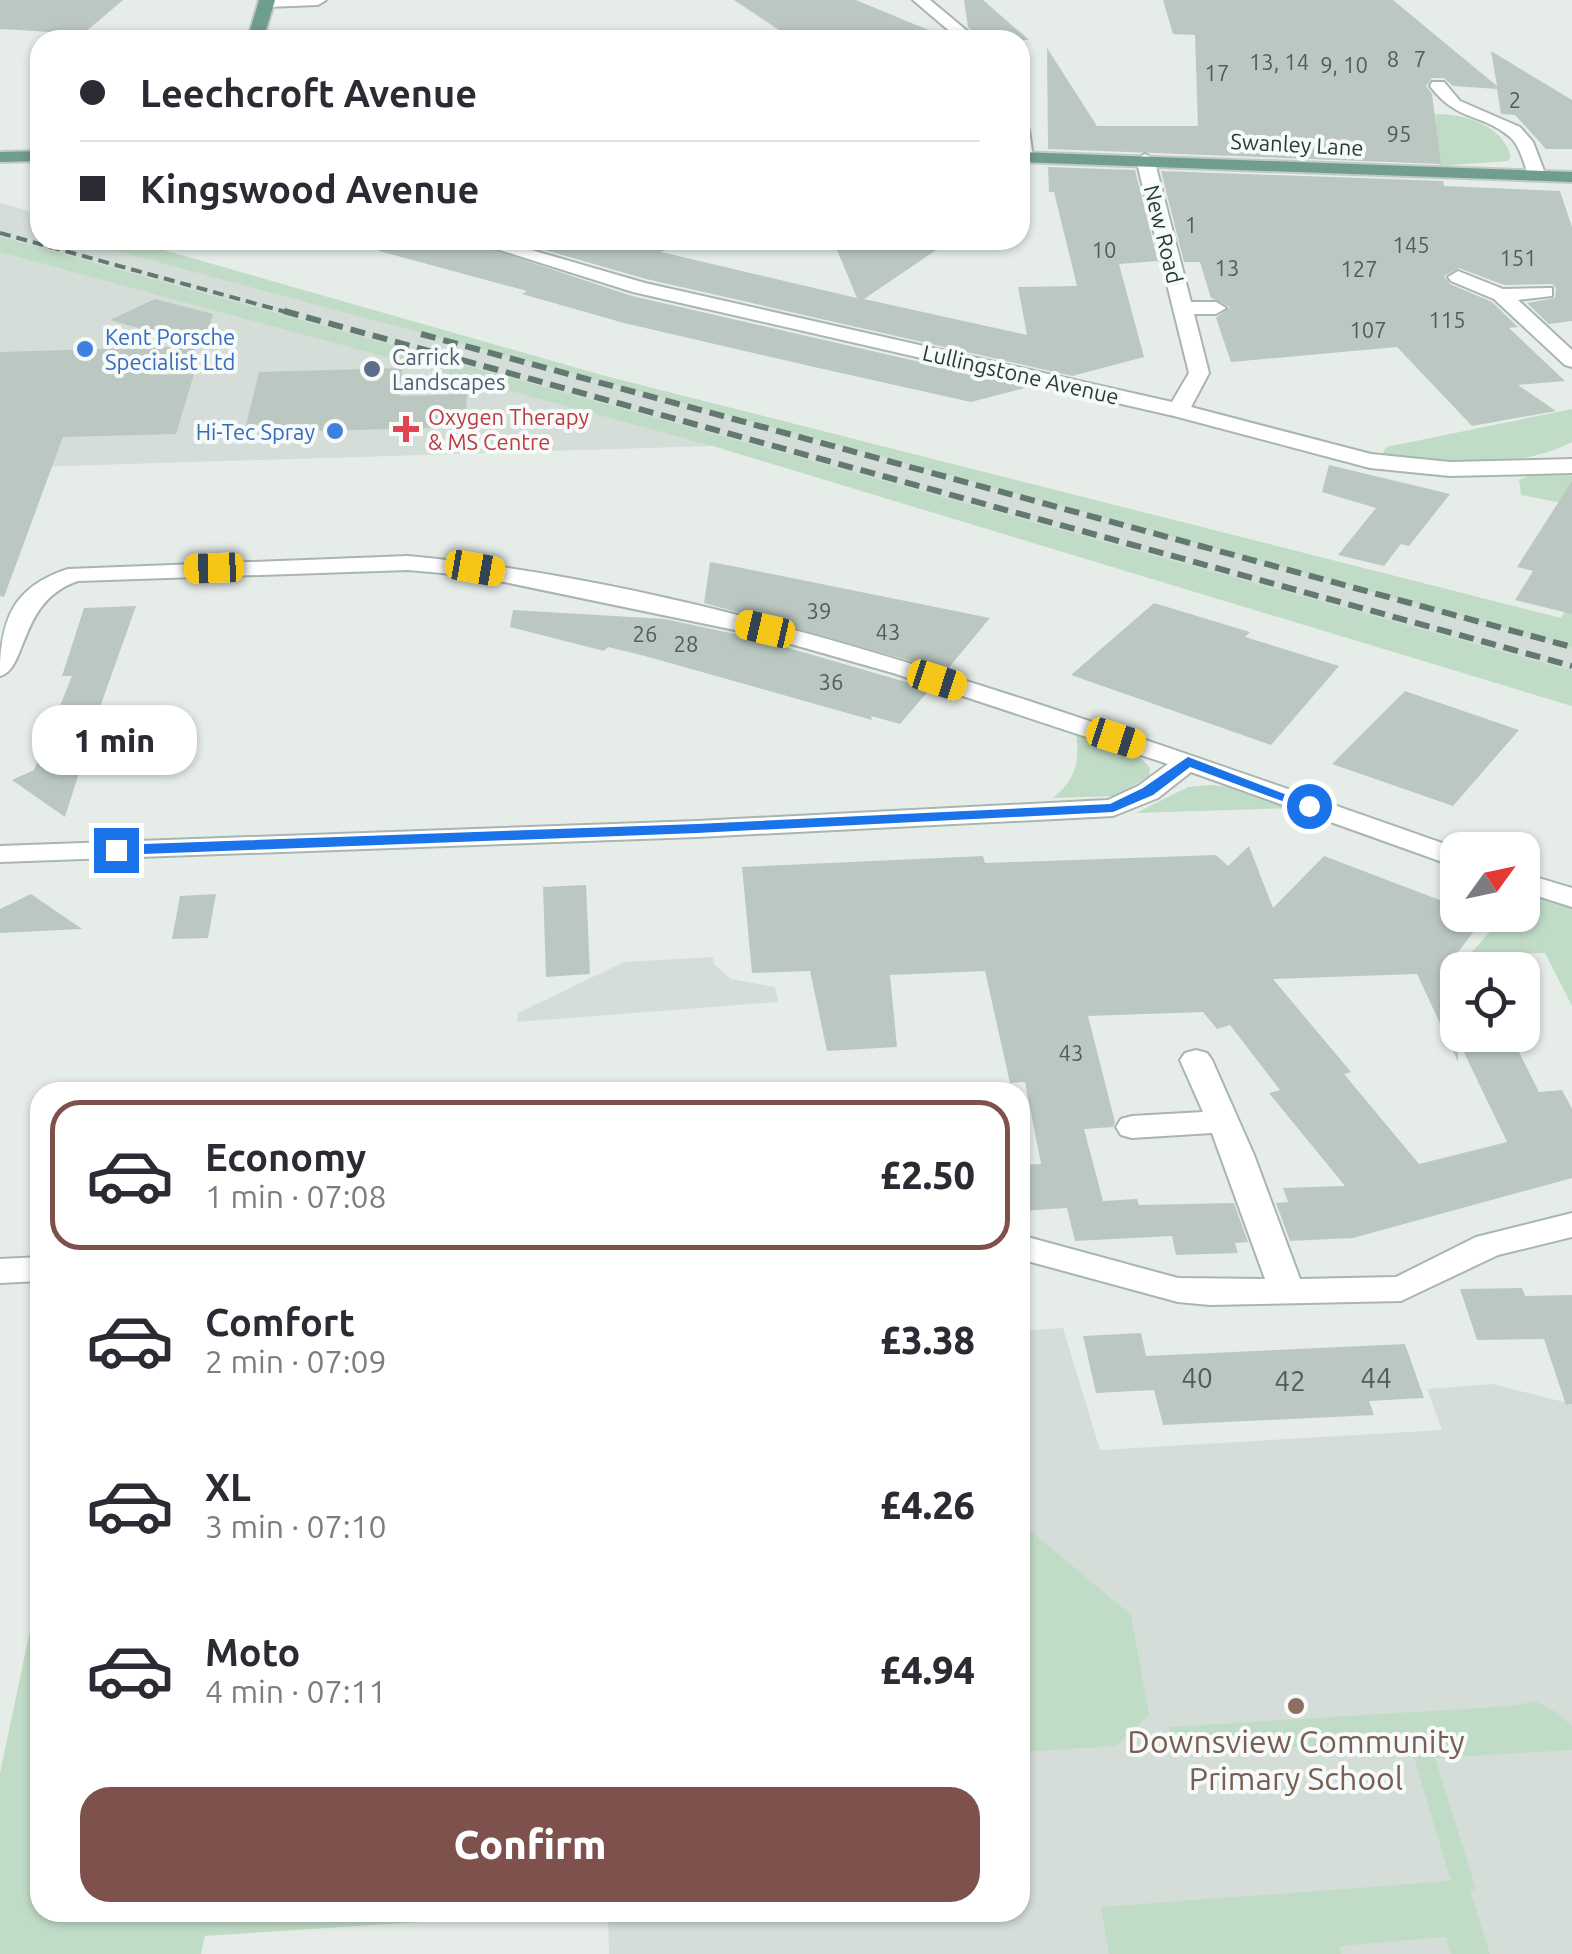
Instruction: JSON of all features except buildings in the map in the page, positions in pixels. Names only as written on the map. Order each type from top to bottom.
[{"type":"main road","points":[[257,30],[267,1]]},
{"type":"main road","points":[[0,160],[30,157]]},
{"type":"main road","name":"Swanley Lane","points":[[1030,157],[1572,176]]},
{"type":"main road","points":[[0,160],[30,163]]},
{"type":"street","points":[[267,1],[318,0]]},
{"type":"street","points":[[920,0],[958,30]]},
{"type":"street","points":[[1438,86],[1454,104],[1514,131],[1524,142],[1537,176]]},
{"type":"street","name":"New Road","points":[[1145,159],[1200,373],[1178,410]]},
{"type":"street","name":"Lullingstone Avenue","points":[[511,250],[640,288],[1178,410],[1370,461],[1450,469],[1572,465]]},
{"type":"street","points":[[1458,277],[1501,296],[1572,362]]},
{"type":"street","points":[[1501,296],[1545,292]]},
{"type":"street","name":"New Road","points":[[1182,308],[1216,308]]},
{"type":"street","points":[[0,668],[34,592],[48,581],[76,574],[408,563],[475,568],[765,629],[902,668],[1188,762],[1440,852]]},
{"type":"street","points":[[0,854],[697,829],[1113,808],[1148,792],[1188,762]]},
{"type":"street","points":[[1540,887],[1572,898]]},
{"type":"street","points":[[1196,1060],[1238,1155],[1286,1289]]},
{"type":"street","points":[[1132,1127],[1222,1122]]},
{"type":"street","points":[[1030,1250],[1178,1290],[1210,1294],[1401,1288],[1488,1245],[1572,1225]]},
{"type":"street","points":[[0,1271],[30,1270]]},
{"type":"shaded area","points":[[0,203],[30,211],[30,250],[163,250],[605,376],[1572,621],[1572,706],[713,446],[0,468]]},
{"type":"shaded area","points":[[713,957],[714,964],[731,979],[775,987],[778,1002],[517,1022],[518,1013],[624,962]]},
{"type":"shaded area","name":"Downsview Community Primary School","points":[[1063,1328],[1100,1450],[1442,1430],[1427,1389],[1492,1384],[1572,1404],[1572,1954],[609,1954],[608,1922],[1030,1922],[1030,1330]]},
{"type":"green space","points":[[1435,114],[1481,123],[1499,136],[1511,156],[1508,161],[1439,166]]},
{"type":"green space","points":[[0,237],[30,245],[30,250],[47,250],[1572,671],[1572,706],[713,446],[0,252]]},
{"type":"green space","points":[[112,250],[163,250],[605,376],[1561,618],[1572,600],[1572,647]]},
{"type":"green space","points":[[1572,409],[1572,442],[1527,457],[1454,462],[1382,455],[1386,447]]},
{"type":"green space","points":[[1528,476],[1572,476],[1572,505],[1521,495],[1519,480]]},
{"type":"green space","points":[[1076,733],[1135,752],[1150,768],[1149,776],[1116,796],[1053,798],[1075,769]]},
{"type":"green space","points":[[1188,787],[1233,787],[1295,808],[1136,813]]},
{"type":"green space","points":[[1540,896],[1572,907],[1572,1006],[1545,953],[1472,952],[1490,932],[1540,932]]},
{"type":"green space","points":[[1030,1530],[1131,1615],[1149,1715],[1116,1746],[1030,1751]]},
{"type":"green space","points":[[30,1630],[30,1922],[419,1922],[205,1936],[201,1954],[0,1954],[0,1773]]},
{"type":"green space","points":[[1535,1701],[1572,1726],[1572,1750],[1435,1758],[1476,1889],[1470,1890],[1490,1954],[1451,1954],[1446,1937],[1340,1946],[1341,1954],[1109,1954],[1101,1907],[1451,1881],[1409,1741],[1173,1753],[1169,1727],[1512,1706]]},
{"type":"railway","points":[[0,233],[30,241]]},
{"type":"railway","points":[[61,250],[293,314]]},
{"type":"railway","points":[[284,311],[1572,666]]},
{"type":"railway","points":[[421,334],[1572,647]]},
{"type":"place","name":"Kent Porsche Specialist Ltd","points":[[85,349]]},
{"type":"place","name":"Carrick Landscapes","points":[[372,369]]},
{"type":"place","name":"Oxygen Therapy & MS Centre","points":[[406,429]]},
{"type":"place","name":"Hi-Tec Spray","points":[[335,431]]},
{"type":"place","name":"Downsview Community Primary School","points":[[1296,1706]]},
{"type":"route","points":[[116,850],[697,829],[1113,808],[1148,792],[1188,762],[1309,806]]}]
